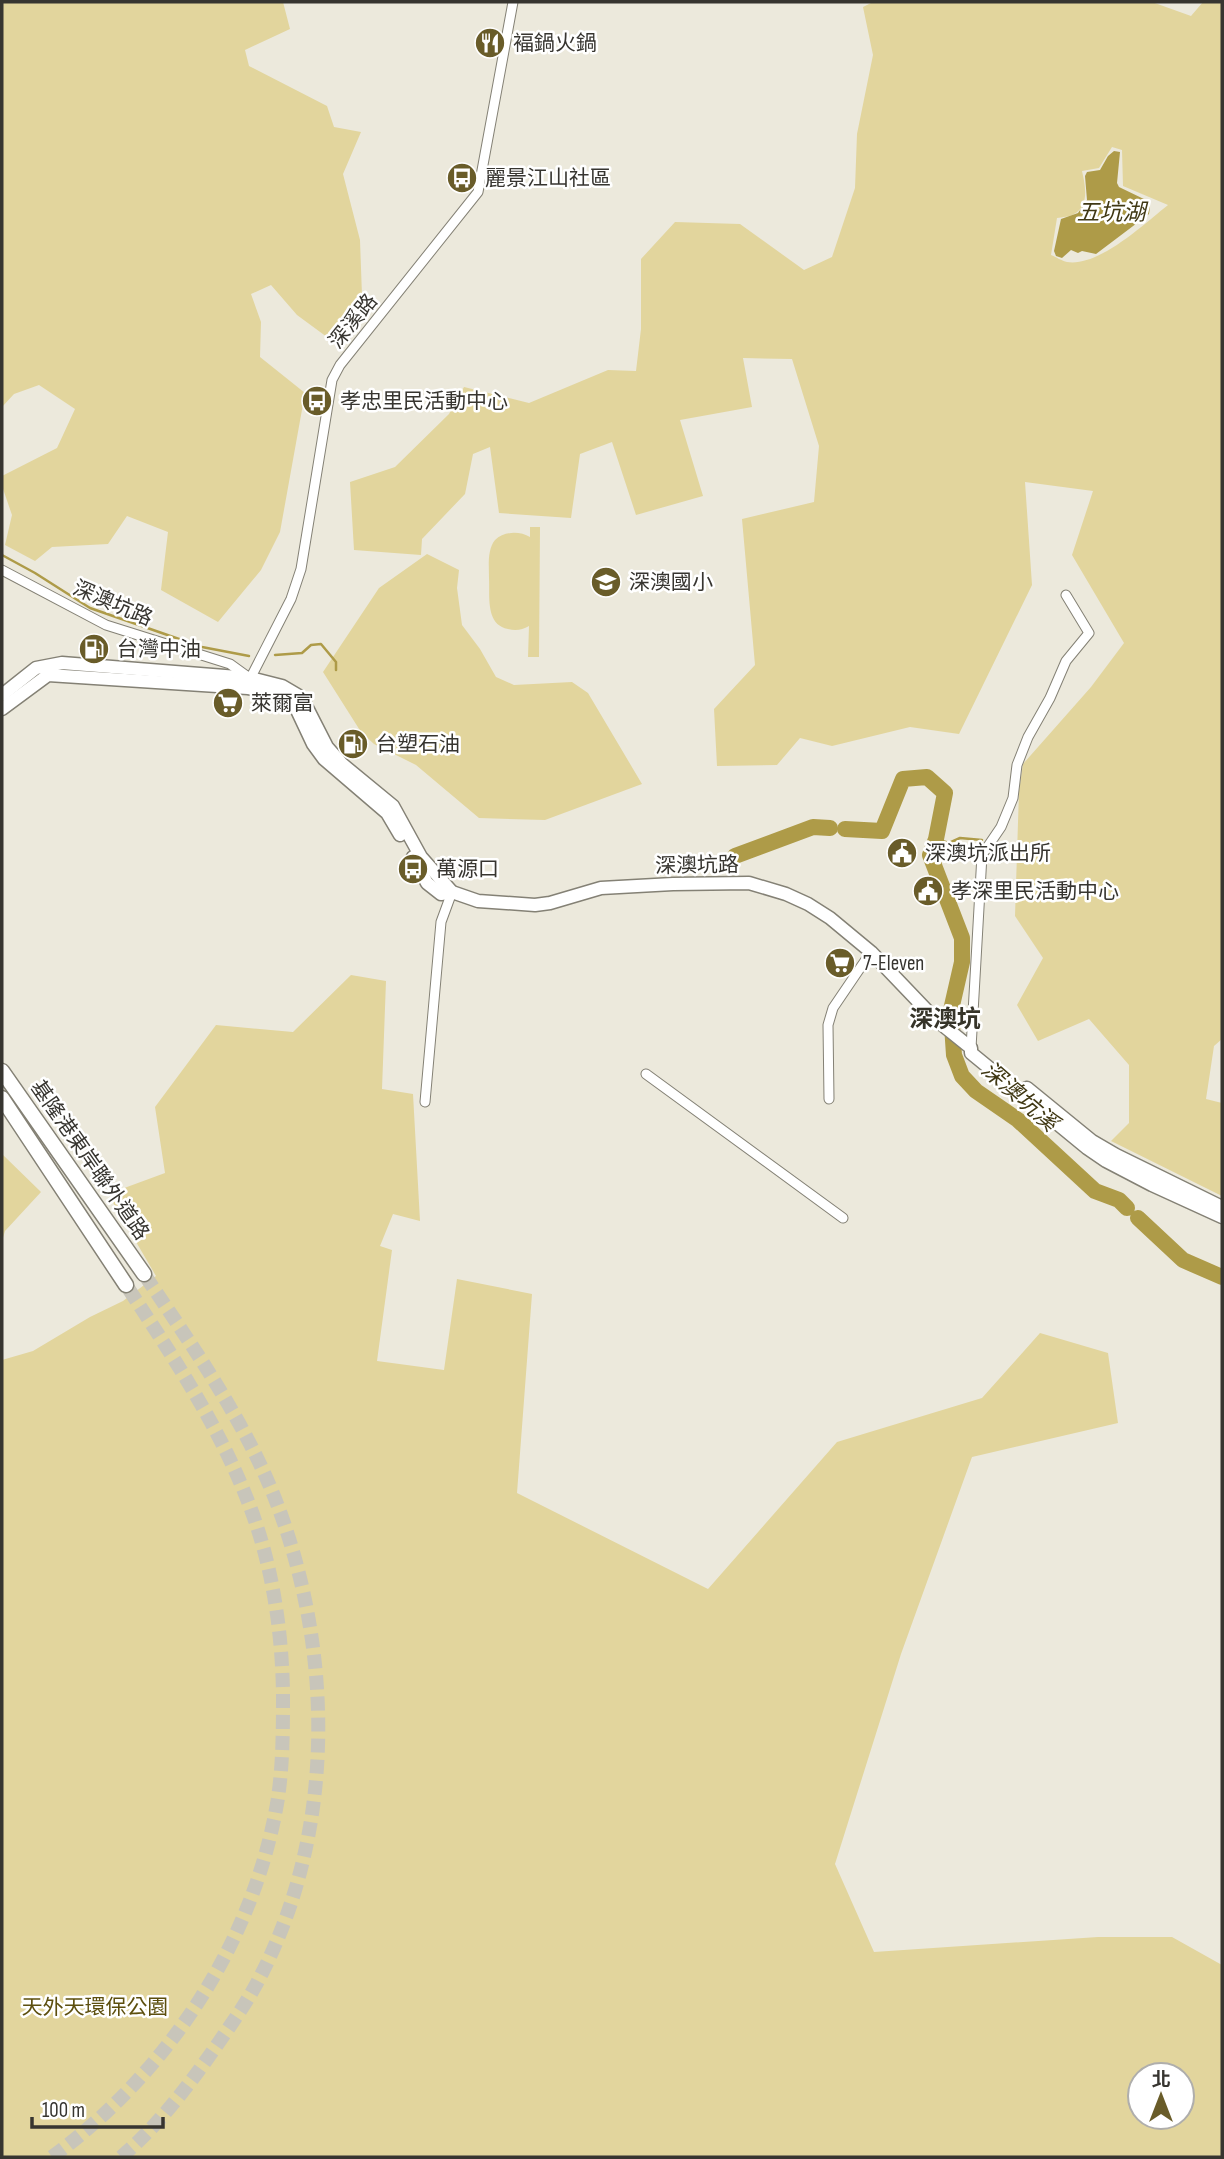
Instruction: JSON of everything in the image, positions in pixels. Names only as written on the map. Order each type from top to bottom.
[{"type":"highway","points":[[2,1058],[18,1093]]},
{"type":"highway","name":"基隆港東岸聯外道路","points":[[2,1071],[144,1274]]},
{"type":"highway","name":"基隆港東岸聯外道路","points":[[2,1098],[126,1285]]},
{"type":"highway","points":[[2,1108],[30,1142]]},
{"type":"main road","points":[[2,695],[36,668],[62,663],[249,683]]},
{"type":"main road","points":[[2,709],[48,675],[249,683]]},
{"type":"main road","name":"深澳坑路","points":[[249,683],[273,683],[299,696],[327,747],[342,764],[393,806],[421,857],[452,892],[478,901],[535,905],[601,888],[749,883],[786,894],[830,918],[871,952],[935,1019],[968,1045],[981,1051],[1092,1140],[1156,1176],[1222,1207]]},
{"type":"main road","name":"深澳坑路","points":[[968,1045],[971,1053],[1087,1148],[1152,1185],[1222,1217]]},
{"type":"street","name":"深溪路","points":[[249,683],[291,599],[301,569],[332,380],[340,365],[478,192],[513,2]]},
{"type":"street","name":"深澳坑路","points":[[2,570],[106,625],[230,664],[249,683]]},
{"type":"street","points":[[968,1045],[982,855],[1001,827],[1013,798],[1017,765],[1028,737],[1050,698],[1066,661],[1088,633],[1066,594]]},
{"type":"street","points":[[425,1102],[441,922],[452,892]]},
{"type":"street","points":[[829,1099],[828,1025],[833,1008],[871,952]]},
{"type":"street","points":[[646,1074],[844,1218]]},
{"type":"green space","points":[[2,2],[283,2],[290,29],[245,50],[249,66],[327,106],[334,127],[361,132],[343,174],[360,240],[362,296],[331,340],[297,315],[271,285],[251,294],[261,322],[260,357],[305,393],[280,532],[261,570],[218,622],[161,590],[168,532],[127,516],[108,544],[52,547],[35,561],[5,545],[12,515],[2,486],[2,476],[57,448],[75,409],[39,385],[14,394],[2,407]]},
{"type":"green space","points":[[873,2],[1152,2],[1191,16],[1203,2],[1222,2],[1222,1039],[1214,1046],[1206,1099],[1222,1103],[1222,1196],[1111,1141],[1129,1123],[1129,1065],[1089,1019],[1038,1041],[1017,1005],[1043,958],[1015,916],[1019,791],[1023,764],[1091,687],[1124,643],[1072,555],[1093,491],[1025,482],[1032,585],[959,734],[910,727],[832,746],[800,738],[777,765],[717,766],[714,709],[755,665],[742,519],[814,502],[819,446],[792,359],[743,358],[752,407],[680,420],[703,496],[636,515],[612,442],[580,454],[571,518],[499,513],[490,447],[473,454],[465,494],[422,539],[421,555],[354,550],[350,482],[395,467],[449,414],[464,387],[529,403],[608,370],[636,371],[641,329],[641,259],[675,222],[740,224],[804,270],[832,257],[855,188],[857,134],[873,55],[863,7]],"holes":[[[1112,147],[1122,150],[1123,186],[1168,205],[1120,243],[1093,258],[1067,262],[1051,255],[1057,218],[1072,215],[1079,210],[1084,200],[1082,171],[1099,168]]]},
{"type":"green space","points":[[530,527],[540,527],[539,657],[528,657],[529,626],[516,630],[501,626],[492,616],[489,601],[489,558],[492,544],[507,534],[517,533],[530,537]]},
{"type":"green space","points":[[427,554],[459,570],[457,588],[462,625],[496,677],[514,685],[572,682],[588,693],[642,784],[545,820],[479,818],[416,765],[374,744],[361,732],[323,672],[379,588]]},
{"type":"green space","name":"天外天環保公園","points":[[351,975],[386,981],[382,1089],[413,1094],[420,1221],[393,1214],[380,1246],[392,1250],[377,1361],[444,1370],[457,1279],[532,1294],[517,1493],[708,1589],[837,1442],[982,1398],[1040,1333],[1108,1353],[1118,1423],[972,1457],[901,1654],[835,1864],[874,1952],[1098,1937],[1172,1937],[1222,1965],[1222,2157],[2,2157],[2,1360],[33,1351],[123,1301],[156,1276],[108,1194],[165,1173],[155,1107],[216,1025],[293,1032]]},
{"type":"green space","points":[[2,1154],[41,1192],[5,1231],[2,1241]]},
{"type":"water","name":"五坑湖","points":[[1114,151],[1120,152],[1117,183],[1119,187],[1148,201],[1149,214],[1096,254],[1071,250],[1062,258],[1056,256],[1054,251],[1061,219],[1078,213],[1087,200],[1087,172],[1100,170]]},
{"type":"waterway","points":[[2,555],[90,608],[202,647],[249,656]]},
{"type":"waterway","points":[[275,655],[302,653],[311,645],[321,644],[336,662],[336,670]]},
{"type":"waterway","name":"深澳坑溪","points":[[845,829],[882,831],[903,779],[927,777],[945,793],[930,855],[962,938],[962,962],[951,1010],[954,1055],[962,1076],[976,1091],[1018,1120],[1095,1191],[1119,1200],[1127,1208]]},
{"type":"waterway","name":"深澳坑溪","points":[[735,856],[813,827],[830,828]]},
{"type":"waterway","points":[[936,839],[949,843],[960,838],[982,840]]},
{"type":"waterway","name":"深澳坑溪","points":[[1138,1218],[1183,1260],[1222,1277]]},
{"type":"tunnel","points":[[121,2157],[148,2132],[184,2090],[234,2020],[260,1977],[284,1924],[301,1868],[312,1811],[318,1753],[317,1695],[311,1636],[300,1579],[284,1523],[240,1425],[144,1274]]},
{"type":"tunnel","points":[[52,2157],[94,2123],[132,2086],[167,2046],[198,2002],[225,1956],[247,1907],[265,1856],[280,1777],[283,1707],[281,1647],[266,1556],[240,1482],[212,1423],[126,1285]]},
{"type":"place","name":"褔鍋火鍋","points":[[490,43]]},
{"type":"place","name":"麗景江山社區","points":[[462,178]]},
{"type":"place","name":"孝忠里民活動中心","points":[[317,401]]},
{"type":"place","name":"深澳國小","points":[[606,582]]},
{"type":"place","name":"台灣中油","points":[[94,649]]},
{"type":"place","name":"萊爾富","points":[[228,703]]},
{"type":"place","name":"台塑石油","points":[[353,744]]},
{"type":"place","name":"深澳坑派出所","points":[[902,853]]},
{"type":"place","name":"萬源口","points":[[413,869]]},
{"type":"place","name":"孝深里民活動中心","points":[[928,891]]},
{"type":"place","name":"7-Eleven","points":[[840,963]]},
{"type":"district","name":"深澳坑","points":[[945,1019]]}]
